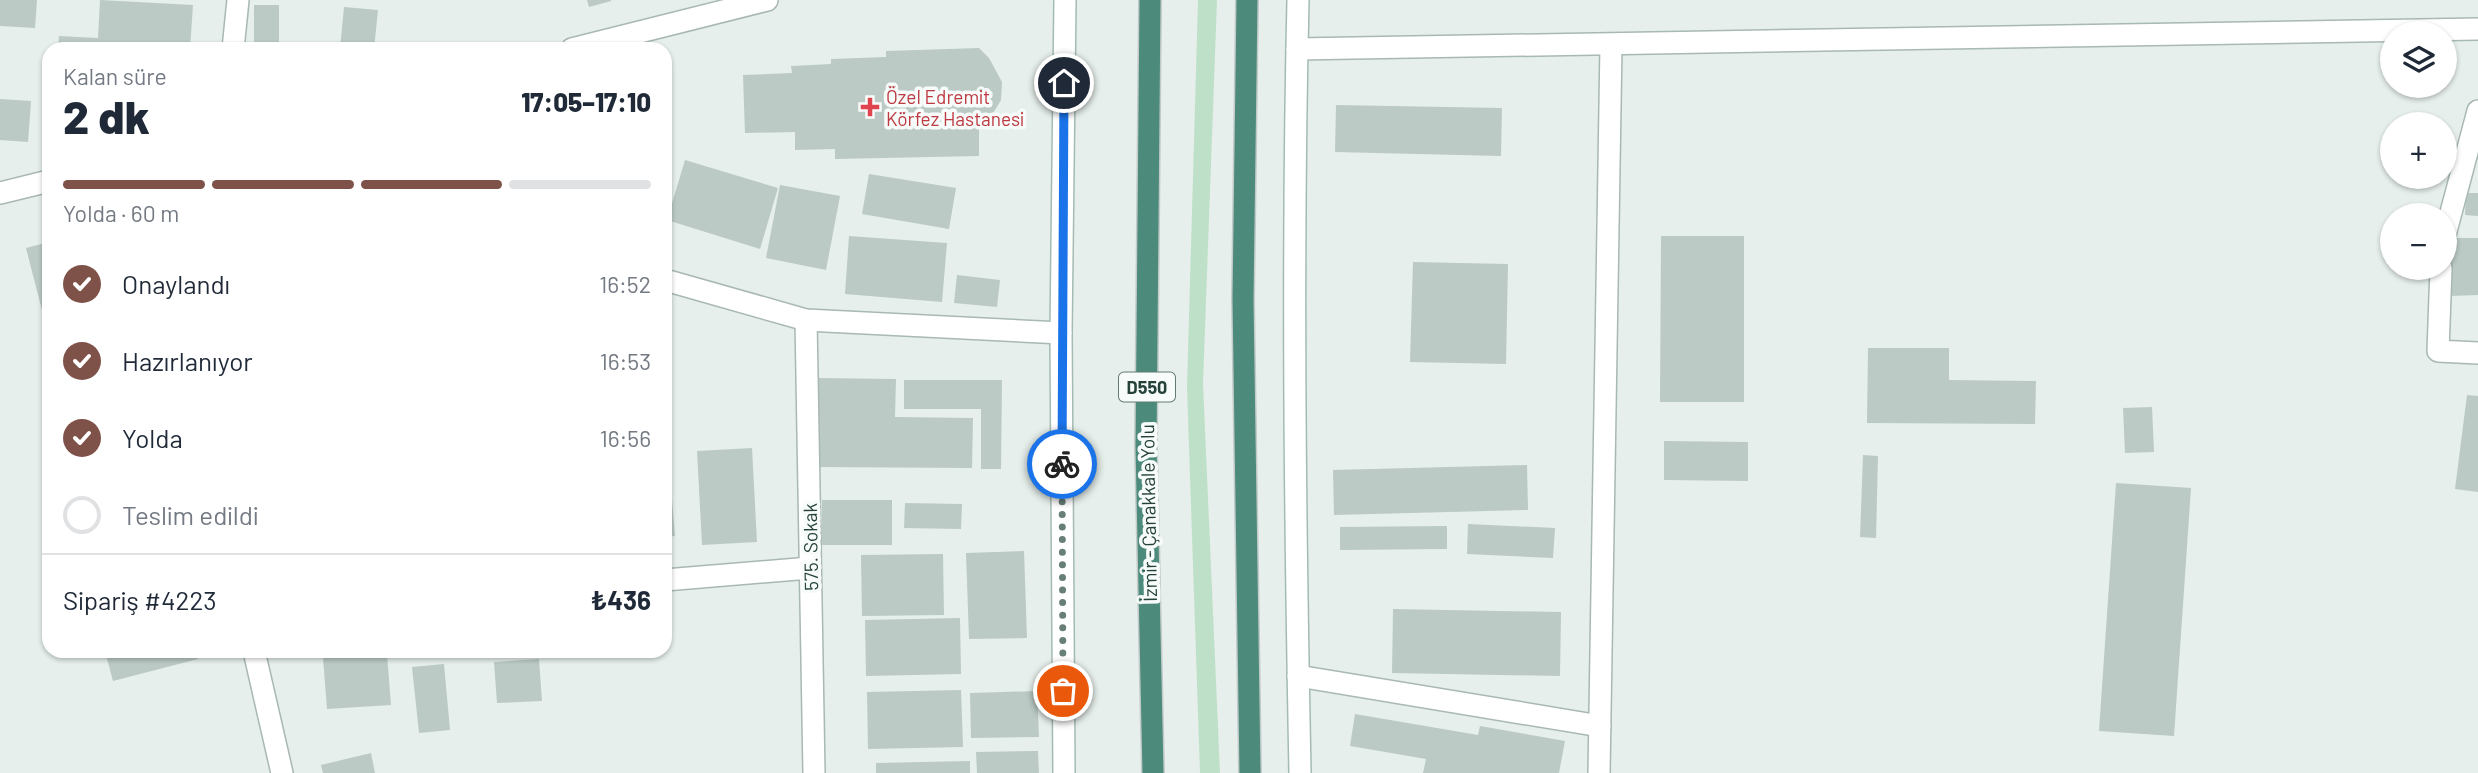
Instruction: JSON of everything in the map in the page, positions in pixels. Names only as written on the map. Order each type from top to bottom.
[{"type":"highway","name":"İzmir - Çanakkale Yolu","points":[[1150,0],[1146,447],[1153,773]]},
{"type":"highway","points":[[1248,0],[1243,299],[1250,773]]},
{"type":"street","points":[[234,42],[238,0]]},
{"type":"street","points":[[600,42],[767,0]]},
{"type":"street","points":[[1064,773],[1061,333],[1065,0]]},
{"type":"street","points":[[1298,0],[1294,436],[1300,773]]},
{"type":"street","points":[[1297,49],[2478,29]]},
{"type":"street","points":[[1599,773],[1611,45]]},
{"type":"street","points":[[2454,203],[2478,111]]},
{"type":"street","points":[[0,193],[42,183]]},
{"type":"street","points":[[2441,280],[2438,351],[2478,353]]},
{"type":"street","points":[[672,282],[806,320],[1061,333]]},
{"type":"street","name":"575. Sokak","points":[[806,320],[814,773]]},
{"type":"street","points":[[672,579],[810,568]]},
{"type":"street","points":[[256,658],[282,773]]},
{"type":"street","points":[[1298,676],[1600,726]]},
{"type":"green space","points":[[1198,0],[1217,0],[1203,383],[1220,773],[1200,773],[1187,387]]},
{"type":"building","points":[[0,0],[37,0],[35,28],[0,26]]},
{"type":"building","points":[[100,0],[193,5],[190,42],[59,42],[59,36],[98,38]]},
{"type":"building","points":[[587,0],[611,0],[611,1],[589,7]]},
{"type":"building","points":[[254,5],[279,5],[279,42],[254,42]]},
{"type":"building","points":[[344,7],[378,10],[375,42],[341,42]]},
{"type":"building","name":"Özel Edremit Körfez Hastanesi","points":[[979,48],[989,58],[1002,82],[1001,100],[992,115],[979,120],[979,156],[835,159],[835,149],[795,150],[795,132],[745,133],[743,75],[792,73],[791,66],[831,64],[831,59],[886,57],[886,51]]},
{"type":"building","points":[[0,99],[31,101],[28,142],[0,140]]},
{"type":"building","points":[[1336,105],[1502,108],[1501,156],[1335,152]]},
{"type":"building","points":[[685,160],[778,188],[760,249],[672,222],[672,203]]},
{"type":"building","points":[[869,174],[956,188],[949,229],[862,214]]},
{"type":"building","points":[[780,185],[840,196],[826,270],[766,258]]},
{"type":"building","points":[[2466,193],[2478,193],[2478,216],[2465,215]]},
{"type":"building","points":[[849,236],[947,243],[942,302],[845,294]]},
{"type":"building","points":[[1661,236],[1744,236],[1744,402],[1660,402]]},
{"type":"building","points":[[2457,238],[2478,238],[2478,295],[2450,296],[2450,280],[2457,280]]},
{"type":"building","points":[[42,244],[42,310],[26,248]]},
{"type":"building","points":[[1413,262],[1508,264],[1506,364],[1410,362]]},
{"type":"building","points":[[957,275],[1000,280],[997,307],[954,303]]},
{"type":"building","points":[[1868,348],[1949,348],[1949,380],[2036,381],[2035,424],[1867,423]]},
{"type":"building","points":[[817,378],[896,379],[895,417],[973,418],[972,468],[815,467]]},
{"type":"building","points":[[904,380],[1002,380],[1001,469],[981,469],[981,409],[904,409]]},
{"type":"building","points":[[2467,395],[2478,396],[2478,492],[2455,489]]},
{"type":"building","points":[[2152,407],[2154,452],[2125,453],[2123,408]]},
{"type":"building","points":[[1664,441],[1748,442],[1748,481],[1664,480]]},
{"type":"building","points":[[752,448],[757,542],[702,545],[697,451]]},
{"type":"building","points":[[1863,455],[1878,456],[1876,538],[1860,537]]},
{"type":"building","points":[[1527,465],[1528,510],[1334,515],[1333,470]]},
{"type":"building","points":[[2116,483],[2191,488],[2174,736],[2099,731]]},
{"type":"building","points":[[672,500],[675,536],[672,536]]},
{"type":"building","points":[[822,500],[892,500],[892,545],[822,545]]},
{"type":"building","points":[[905,503],[962,504],[961,529],[904,528]]},
{"type":"building","points":[[1468,524],[1555,528],[1553,558],[1467,554]]},
{"type":"building","points":[[1447,526],[1447,549],[1340,550],[1340,527]]},
{"type":"building","points":[[1024,551],[1027,638],[969,639],[966,553]]},
{"type":"building","points":[[943,554],[944,615],[862,616],[861,555]]},
{"type":"building","points":[[1393,609],[1561,612],[1560,676],[1392,673]]},
{"type":"building","points":[[960,618],[961,674],[866,676],[865,620]]},
{"type":"building","points":[[107,658],[198,658],[198,659],[113,681]]},
{"type":"building","points":[[323,658],[387,658],[391,705],[327,709]]},
{"type":"building","points":[[539,659],[542,701],[497,703],[494,662]]},
{"type":"building","points":[[444,664],[450,730],[419,733],[412,667]]},
{"type":"building","points":[[961,690],[963,747],[868,749],[867,692]]},
{"type":"building","points":[[1037,691],[1039,737],[971,738],[970,693]]},
{"type":"building","points":[[1355,714],[1478,735],[1480,726],[1565,741],[1559,773],[1423,773],[1426,759],[1350,746]]},
{"type":"building","points":[[1038,751],[1039,773],[977,773],[976,752]]},
{"type":"building","points":[[371,753],[375,773],[323,773],[321,765]]},
{"type":"building","points":[[970,761],[970,773],[876,773],[876,763]]},
{"type":"way so far","points":[[1062,464],[1063,691]]},
{"type":"place","name":"Özel Edremit Körfez Hastanesi","points":[[870,107]]},
{"type":"route","points":[[1062,464],[1064,83]]}]
